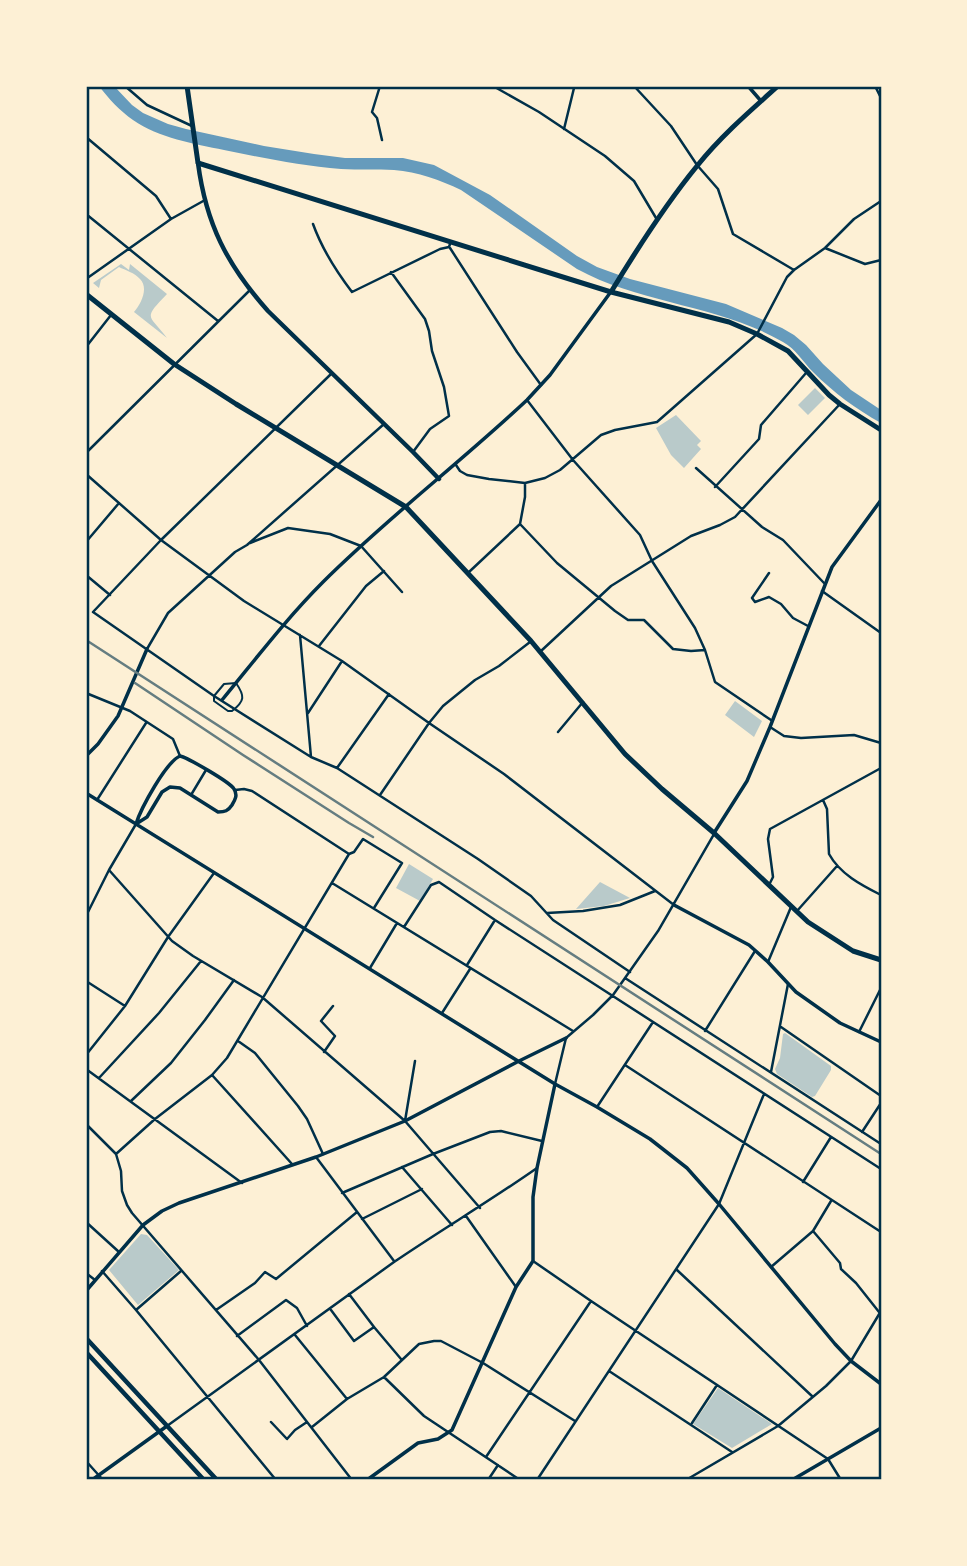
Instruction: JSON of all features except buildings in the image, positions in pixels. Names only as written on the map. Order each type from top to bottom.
[{"type":"main road","points":[[187,86],[205,200],[229,262],[268,311],[439,479]]},
{"type":"main road","points":[[612,290],[697,165],[778,86]]},
{"type":"main road","points":[[198,163],[450,244],[758,333],[788,351],[829,396],[881,430]]},
{"type":"main road","points":[[86,295],[174,364],[406,507],[541,652],[625,754],[714,833],[793,910],[853,951],[881,960]]},
{"type":"main road","points":[[86,1338],[217,1480]]},
{"type":"main road","points":[[86,1352],[204,1480]]},
{"type":"street","points":[[125,86],[147,105],[192,126]]},
{"type":"street","points":[[380,86],[372,112],[377,118],[382,140]]},
{"type":"street","points":[[494,86],[605,156],[634,181],[657,221]]},
{"type":"street","points":[[564,129],[576,86]]},
{"type":"street","points":[[634,86],[671,126],[697,165],[718,189],[733,234],[794,270]]},
{"type":"street","points":[[748,86],[761,101]]},
{"type":"street","points":[[875,86],[881,98]]},
{"type":"street","points":[[86,137],[156,196],[170,219]]},
{"type":"street","points":[[86,279],[170,219],[205,200]]},
{"type":"street","points":[[456,464],[460,471],[467,475],[525,482],[545,478],[560,470],[601,435],[657,422],[758,333],[787,277],[794,270],[825,247],[854,219],[881,201]]},
{"type":"street","points":[[86,214],[218,321]]},
{"type":"street","points":[[313,224],[335,270],[352,292],[450,244],[517,352],[541,385]]},
{"type":"street","points":[[825,247],[865,264],[881,260]]},
{"type":"street","points":[[391,272],[425,319],[444,387],[449,416],[430,429],[413,452]]},
{"type":"street","points":[[86,453],[250,290]]},
{"type":"street","points":[[222,700],[322,583],[527,400],[612,290]]},
{"type":"street","points":[[86,347],[111,315]]},
{"type":"street","points":[[715,487],[759,439],[761,425],[807,372]]},
{"type":"street","points":[[332,373],[161,540],[93,612],[214,696],[312,757],[337,768],[531,895],[553,920],[630,972]]},
{"type":"street","points":[[527,400],[573,460],[640,535],[695,628],[715,682],[772,720]]},
{"type":"street","points":[[541,652],[611,586],[691,536],[728,522],[840,404]]},
{"type":"street","points":[[247,545],[384,424]]},
{"type":"street","points":[[696,468],[741,510],[783,540],[824,583]]},
{"type":"street","points":[[86,474],[161,540],[244,601],[342,661],[504,774],[674,905],[756,950],[796,992],[839,1023],[881,1042]]},
{"type":"street","points":[[468,572],[520,524],[525,482]]},
{"type":"street","points":[[86,1291],[143,1225],[162,1211],[316,1157],[405,1121],[566,1038],[613,995],[658,931],[747,781],[824,583],[840,554],[881,499]]},
{"type":"street","points":[[86,542],[119,503]]},
{"type":"street","points":[[272,523],[272,528],[278,531]]},
{"type":"street","points":[[520,524],[557,563],[628,620],[644,620],[673,649],[705,650]]},
{"type":"street","points":[[86,755],[98,744],[118,716],[147,649],[168,613],[235,552],[247,545],[288,528],[330,534],[361,546],[402,592]]},
{"type":"street","points":[[319,646],[366,586],[384,571]]},
{"type":"street","points":[[769,573],[752,598],[755,602],[769,597],[781,604],[793,618],[808,626]]},
{"type":"street","points":[[86,575],[110,595]]},
{"type":"street","points":[[822,591],[881,633]]},
{"type":"street","points":[[300,635],[312,757]]},
{"type":"street","points":[[380,795],[443,705],[531,641]]},
{"type":"street","points":[[308,713],[342,661]]},
{"type":"street","points":[[86,693],[121,707],[173,739],[180,756]]},
{"type":"street","points":[[337,768],[389,694]]},
{"type":"street","points":[[558,733],[583,702]]},
{"type":"street","points":[[97,800],[146,722]]},
{"type":"street","points":[[770,727],[784,736],[801,738],[854,735],[881,743]]},
{"type":"street","points":[[86,916],[140,812],[170,762],[180,756],[189,758],[235,790],[236,796],[229,810],[218,812],[175,787],[166,790],[162,792],[147,817],[136,824]]},
{"type":"street","points":[[768,885],[773,877],[768,839],[770,830],[881,768]]},
{"type":"street","points":[[191,795],[206,770]]},
{"type":"street","points":[[235,790],[253,791],[349,854]]},
{"type":"street","points":[[86,793],[555,1084],[650,1139],[687,1168],[835,1344],[851,1361],[881,1384]]},
{"type":"street","points":[[823,800],[827,809],[829,853],[837,866],[858,884],[881,895]]},
{"type":"street","points":[[116,1154],[155,1119],[212,1075],[228,1058],[349,854],[354,852],[363,839],[402,863],[374,908]]},
{"type":"street","points":[[768,962],[793,910],[837,866]]},
{"type":"street","points":[[109,870],[168,937],[201,961],[262,997],[405,1121],[480,1208]]},
{"type":"street","points":[[86,1055],[125,1006],[168,937],[214,873]]},
{"type":"street","points":[[404,927],[430,885],[439,881],[495,920],[881,1169]]},
{"type":"street","points":[[332,883],[575,1032]]},
{"type":"street","points":[[547,913],[620,905],[656,891]]},
{"type":"street","points":[[442,1013],[495,920]]},
{"type":"street","points":[[370,968],[397,922]]},
{"type":"street","points":[[705,1031],[756,950]]},
{"type":"street","points":[[99,1079],[159,1013],[201,961]]},
{"type":"street","points":[[625,978],[881,1144]]},
{"type":"street","points":[[131,1101],[171,1063],[234,980]]},
{"type":"street","points":[[86,981],[125,1006]]},
{"type":"street","points":[[771,1072],[788,984]]},
{"type":"street","points":[[859,1032],[881,988]]},
{"type":"street","points":[[324,1052],[335,1036],[321,1021],[333,1006]]},
{"type":"street","points":[[597,1107],[653,1021]]},
{"type":"street","points":[[781,1027],[881,1096]]},
{"type":"street","points":[[367,1480],[418,1443],[438,1439],[452,1430],[516,1287],[533,1261],[533,1197],[537,1168],[566,1038]]},
{"type":"street","points":[[238,1041],[255,1053],[298,1106],[323,1154]]},
{"type":"street","points":[[405,1121],[415,1061]]},
{"type":"street","points":[[625,1065],[881,1232]]},
{"type":"street","points":[[86,1069],[242,1183]]},
{"type":"street","points":[[212,1075],[294,1165]]},
{"type":"street","points":[[537,1480],[719,1204],[764,1094]]},
{"type":"street","points":[[862,1132],[881,1103]]},
{"type":"street","points":[[86,1124],[116,1154],[124,1198],[132,1213],[259,1360],[352,1480]]},
{"type":"street","points":[[342,1193],[490,1132],[501,1131],[543,1141]]},
{"type":"street","points":[[803,1182],[831,1137]]},
{"type":"street","points":[[316,1157],[395,1262]]},
{"type":"street","points":[[402,1167],[452,1224]]},
{"type":"street","points":[[92,1480],[349,1294],[537,1168]]},
{"type":"street","points":[[362,1219],[422,1189]]},
{"type":"street","points":[[771,1267],[813,1231],[831,1200]]},
{"type":"street","points":[[216,1310],[255,1283],[265,1272],[275,1279],[357,1212]]},
{"type":"street","points":[[466,1216],[516,1287]]},
{"type":"street","points":[[86,1222],[119,1252]]},
{"type":"street","points":[[687,1480],[778,1426],[813,1396],[851,1361],[881,1312],[841,1269],[813,1231]]},
{"type":"street","points":[[533,1261],[828,1459],[841,1480]]},
{"type":"street","points":[[676,1269],[813,1396]]},
{"type":"street","points":[[102,1271],[276,1480]]},
{"type":"street","points":[[136,1310],[181,1271]]},
{"type":"street","points":[[86,1273],[95,1280]]},
{"type":"street","points":[[349,1294],[401,1359]]},
{"type":"street","points":[[237,1336],[286,1300],[297,1308],[307,1326]]},
{"type":"street","points":[[485,1457],[591,1301]]},
{"type":"street","points":[[330,1309],[354,1341],[374,1327]]},
{"type":"street","points":[[295,1335],[347,1399]]},
{"type":"street","points":[[312,1427],[347,1399],[384,1377],[419,1344],[434,1341],[441,1341],[483,1363],[576,1421]]},
{"type":"street","points":[[609,1371],[733,1452]]},
{"type":"street","points":[[384,1377],[424,1416],[520,1480]]},
{"type":"street","points":[[691,1425],[717,1385]]},
{"type":"street","points":[[271,1422],[288,1439],[307,1422]]},
{"type":"street","points":[[792,1480],[881,1428]]},
{"type":"street","points":[[86,1461],[103,1480]]},
{"type":"street","points":[[488,1480],[498,1465]]},
{"type":"lane","points":[[236,683],[244,693],[244,697],[232,711],[214,701],[214,696],[225,684],[236,683]]},
{"type":"shaded area","points":[[121,264],[129,270],[130,264],[167,294],[154,308],[151,317],[167,338],[134,312],[144,291],[143,283],[135,275],[119,267],[101,280],[99,288],[93,283]]},
{"type":"shaded area","points":[[815,388],[825,398],[808,415],[798,405]]},
{"type":"shaded area","points":[[676,415],[701,441],[697,445],[701,449],[684,468],[671,455],[656,428]]},
{"type":"shaded area","points":[[735,701],[762,721],[754,737],[725,715]]},
{"type":"shaded area","points":[[409,864],[433,879],[420,901],[396,888]]},
{"type":"shaded area","points":[[600,882],[630,898],[604,906],[576,909]]},
{"type":"shaded area","points":[[785,1033],[831,1066],[815,1096],[812,1097],[777,1074],[775,1069]]},
{"type":"shaded area","points":[[141,1234],[147,1235],[179,1270],[138,1305],[109,1270]]},
{"type":"shaded area","points":[[718,1388],[772,1424],[732,1448],[693,1424]]},
{"type":"water","points":[[99,86],[114,86],[143,113],[186,129],[314,154],[345,158],[403,158],[434,165],[490,195],[597,267],[630,279],[726,304],[782,328],[806,345],[851,390],[881,410],[881,423],[837,394],[783,342],[733,320],[602,281],[577,269],[453,186],[403,171],[311,166],[177,140],[133,120],[114,104]]},
{"type":"railway","points":[[86,640],[881,1154]]},
{"type":"railway","points":[[135,683],[373,837]]}]
